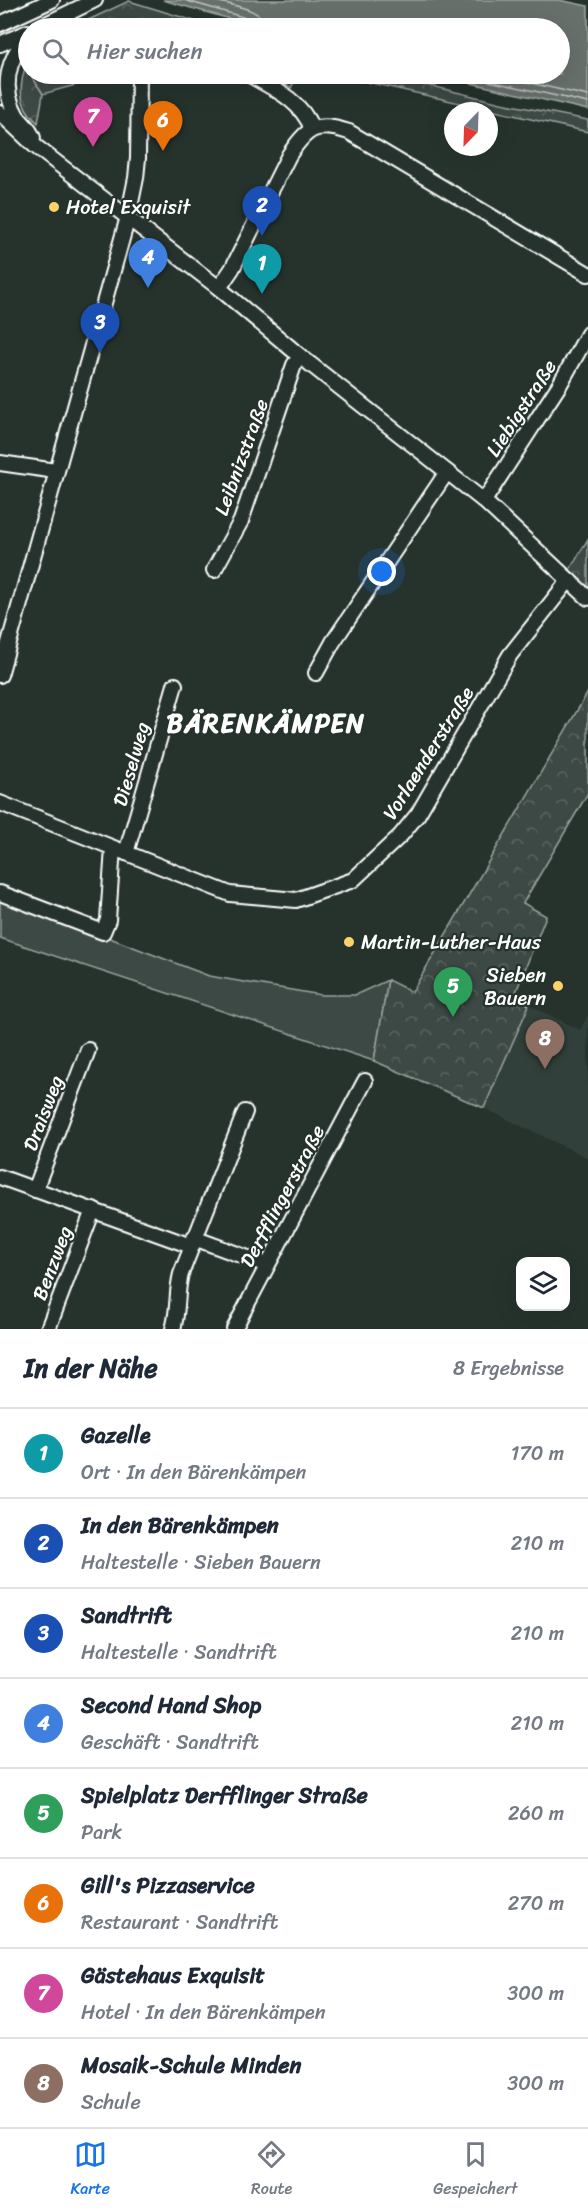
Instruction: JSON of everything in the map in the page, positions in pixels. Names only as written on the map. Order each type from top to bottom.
[{"type":"street","points":[[0,24],[52,0]]},
{"type":"street","points":[[58,18],[95,0]]},
{"type":"street","points":[[0,44],[18,38]]},
{"type":"street","points":[[18,49],[13,56],[6,82],[11,106],[19,119],[31,130],[35,146]]},
{"type":"street","points":[[0,675],[128,217],[138,159],[139,84]]},
{"type":"street","points":[[265,84],[288,97],[301,109],[312,129]]},
{"type":"street","points":[[0,112],[35,146],[219,288],[300,356],[484,501],[588,597]]},
{"type":"street","points":[[0,123],[35,146]]},
{"type":"street","points":[[219,288],[232,269],[289,155],[299,140],[312,129],[325,127],[349,132],[588,274]]},
{"type":"street","name":"Liebigstraße","points":[[484,501],[560,384],[588,334]]},
{"type":"street","name":"Leibnizstraße","points":[[214,570],[241,521],[294,365],[300,356]]},
{"type":"street","points":[[0,464],[56,471]]},
{"type":"street","points":[[316,673],[333,642],[447,472]]},
{"type":"street","name":"Vorlaenderstraße","points":[[0,803],[230,894],[297,900],[353,880],[402,835],[418,814],[510,655],[569,580]]},
{"type":"street","name":"Dieselweg","points":[[119,850],[175,685]]},
{"type":"street","points":[[0,893],[103,932],[108,920],[119,850]]},
{"type":"street","name":"Draisweg","points":[[34,1190],[88,1050]]},
{"type":"street","name":"Derfflingerstraße","points":[[234,1329],[365,1081]]},
{"type":"street","points":[[173,1329],[178,1314],[178,1283],[192,1242],[245,1112]]},
{"type":"street","points":[[0,1177],[93,1210],[267,1265]]},
{"type":"street","name":"Benzweg","points":[[48,1329],[93,1210]]},
{"type":"shaded area","points":[[529,1005],[580,1030],[588,1015],[588,1158],[484,1108]]},
{"type":"green space","points":[[129,1],[184,18],[92,18]]},
{"type":"green space","points":[[37,84],[80,84],[43,94]]},
{"type":"green space","points":[[37,84],[43,94],[38,123],[26,108],[21,85]]},
{"type":"green space","points":[[376,84],[423,84],[497,102],[456,102]]},
{"type":"green space","points":[[498,102],[501,103],[588,120],[588,132],[498,112]]},
{"type":"green space","points":[[588,539],[588,588],[569,571]]},
{"type":"green space","points":[[588,692],[588,793],[523,903],[546,916],[514,997],[529,1005],[484,1108],[374,1061],[388,980],[412,992]]},
{"type":"green space","points":[[0,896],[209,976],[321,995],[355,995],[388,980],[374,1061],[0,938]]},
{"type":"water","points":[[163,0],[559,0],[588,6],[588,110],[475,84],[570,84],[570,18],[227,18]]},
{"type":"place","name":"Gästehaus Exquisit","points":[[93,147]]},
{"type":"place","name":"Gill's Pizzaservice","points":[[163,151]]},
{"type":"place","name":"Hotel Exquisit","points":[[54,207]]},
{"type":"place","name":"In den Bärenkämpen","points":[[262,236]]},
{"type":"place","name":"Second Hand Shop","points":[[148,288]]},
{"type":"place","name":"Gazelle","points":[[262,294]]},
{"type":"place","name":"Sandtrift","points":[[100,353]]},
{"type":"place","name":"Martin-Luther-Haus","points":[[349,942]]},
{"type":"place","name":"Sieben Bauern","points":[[558,986]]},
{"type":"place","name":"Spielplatz Derfflinger Straße","points":[[453,1017]]},
{"type":"place","name":"Mosaik-Schule Minden","points":[[545,1069]]},
{"type":"district","name":"BÄRENKÄMPEN","points":[[266,723]]}]
